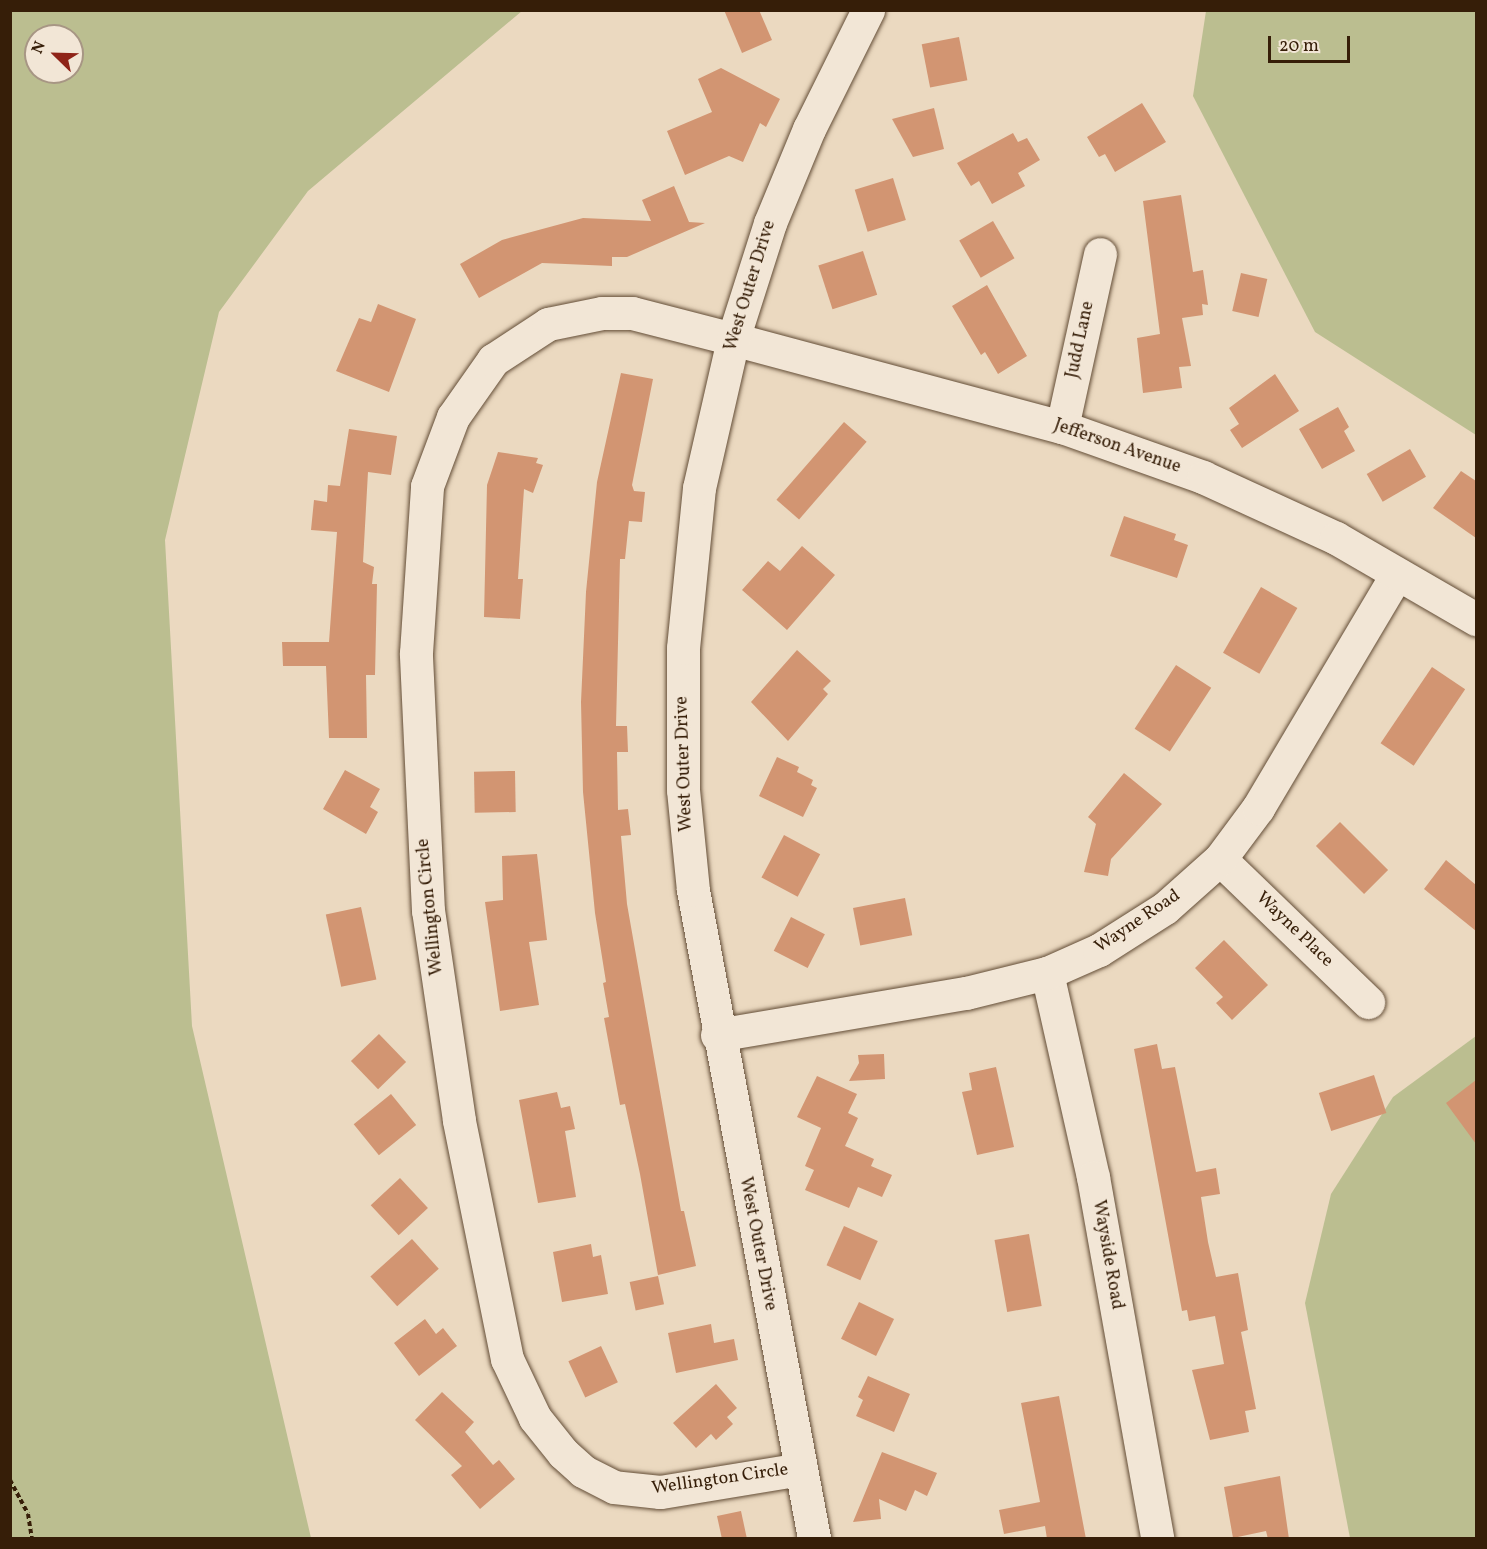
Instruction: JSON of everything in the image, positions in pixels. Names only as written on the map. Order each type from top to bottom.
[{"type":"street","name":"West Outer Drive","points":[[814,1539],[717,1035],[692,879],[683,790],[682,685],[699,488],[734,339],[770,223],[809,129],[868,10]]},
{"type":"street","name":"Judd Lane","points":[[1062,427],[1100,254]]},
{"type":"street","name":"Wellington Circle","points":[[734,339],[632,313],[572,318],[549,324],[493,360],[453,417],[427,486],[421,535],[416,653],[425,869],[428,911],[459,1120],[484,1253],[507,1359],[535,1418],[583,1472],[624,1490],[660,1492],[801,1468]]},
{"type":"street","name":"Jefferson Avenue","points":[[734,339],[1062,427],[1250,496],[1336,538],[1476,619]]},
{"type":"street","name":"Wayne Road","points":[[717,1035],[966,993],[1047,973],[1099,950],[1165,908],[1220,859],[1289,758],[1397,574]]},
{"type":"street","name":"Wayne Place","points":[[1220,859],[1368,1002]]},
{"type":"street","name":"Wayside Road","points":[[1047,973],[1093,1177],[1157,1539]]},
{"type":"path","points":[[10,1480],[28,1514],[32,1539]]},
{"type":"green space","points":[[11,10],[522,11],[308,191],[219,312],[165,540],[192,1026],[311,1538],[11,1538]]},
{"type":"green space","points":[[1206,11],[1476,11],[1476,435],[1315,332],[1193,96]]},
{"type":"green space","points":[[1476,1036],[1476,1538],[1350,1538],[1305,1303],[1331,1194],[1393,1097]]},
{"type":"building","points":[[724,10],[759,10],[772,40],[742,53]]},
{"type":"building","points":[[959,37],[967,80],[930,87],[922,44]]},
{"type":"building","points":[[721,68],[780,99],[766,127],[760,123],[743,162],[729,156],[685,175],[667,131],[712,112],[698,79]]},
{"type":"building","points":[[1142,103],[1166,142],[1115,172],[1105,154],[1099,157],[1087,137]]},
{"type":"building","points":[[934,108],[944,149],[913,157],[892,119]]},
{"type":"building","points":[[1013,133],[1018,142],[1027,138],[1040,160],[1018,173],[1025,186],[992,204],[979,181],[971,186],[957,163]]},
{"type":"building","points":[[893,178],[906,220],[868,232],[855,190]]},
{"type":"building","points":[[674,186],[689,222],[705,223],[627,257],[612,257],[612,266],[542,263],[479,298],[460,264],[502,240],[583,218],[651,221],[642,200]]},
{"type":"building","points":[[1181,195],[1193,272],[1203,270],[1208,305],[1202,304],[1203,315],[1182,318],[1191,366],[1179,367],[1182,388],[1143,393],[1137,338],[1160,334],[1143,201]]},
{"type":"building","points":[[993,221],[1014,258],[981,278],[959,240]]},
{"type":"building","points":[[863,251],[877,295],[833,309],[818,266]]},
{"type":"building","points":[[1241,273],[1267,279],[1259,317],[1232,311]]},
{"type":"building","points":[[987,285],[1027,356],[998,374],[985,352],[981,355],[952,306]]},
{"type":"building","points":[[378,304],[416,319],[389,392],[336,371],[359,318],[371,322]]},
{"type":"building","points":[[621,373],[653,379],[632,485],[634,491],[645,492],[642,522],[629,521],[625,559],[620,559],[616,726],[627,726],[628,752],[617,752],[618,810],[628,809],[631,835],[621,836],[627,904],[681,1211],[684,1211],[696,1266],[658,1275],[640,1174],[625,1104],[620,1105],[604,1018],[609,1017],[603,983],[606,982],[595,913],[583,792],[581,702],[586,592],[597,482]]},
{"type":"building","points":[[1275,374],[1299,411],[1242,448],[1230,430],[1239,424],[1229,408]]},
{"type":"building","points":[[1338,407],[1349,427],[1344,431],[1355,451],[1322,469],[1299,429]]},
{"type":"building","points":[[844,422],[867,442],[799,519],[776,500]]},
{"type":"building","points":[[349,429],[397,436],[391,475],[368,472],[363,562],[374,567],[372,584],[377,584],[375,675],[366,675],[367,738],[329,738],[326,666],[283,666],[282,642],[329,642],[337,532],[311,530],[314,500],[327,502],[328,485],[340,486]]},
{"type":"building","points":[[1410,449],[1426,477],[1383,502],[1367,474]]},
{"type":"building","points":[[498,452],[538,458],[536,463],[543,465],[533,493],[524,489],[518,579],[523,579],[520,619],[484,617],[487,485]]},
{"type":"building","points":[[1461,471],[1476,481],[1476,538],[1433,508]]},
{"type":"building","points":[[1124,516],[1176,534],[1174,540],[1188,545],[1177,578],[1110,556]]},
{"type":"building","points":[[802,546],[835,575],[787,630],[742,590],[768,561],[780,571]]},
{"type":"building","points":[[1261,587],[1297,608],[1259,674],[1223,653]]},
{"type":"building","points":[[797,650],[831,681],[823,689],[828,694],[788,741],[751,702]]},
{"type":"building","points":[[1176,665],[1211,688],[1170,752],[1135,729]]},
{"type":"building","points":[[1432,667],[1465,689],[1414,766],[1381,743]]},
{"type":"building","points":[[777,757],[799,767],[797,772],[813,780],[811,785],[817,788],[803,817],[759,796]]},
{"type":"building","points":[[345,770],[380,789],[370,807],[378,812],[366,834],[323,809]]},
{"type":"building","points":[[515,771],[516,812],[475,813],[474,772]]},
{"type":"building","points":[[1124,773],[1162,804],[1111,859],[1108,876],[1084,872],[1096,824],[1088,817]]},
{"type":"building","points":[[1340,822],[1388,870],[1364,894],[1316,846]]},
{"type":"building","points":[[784,835],[820,854],[798,897],[761,877]]},
{"type":"building","points":[[537,854],[547,940],[529,942],[539,1005],[500,1011],[485,902],[503,900],[502,856]]},
{"type":"building","points":[[1446,860],[1476,885],[1476,931],[1424,889]]},
{"type":"building","points":[[905,898],[912,935],[860,945],[853,908]]},
{"type":"building","points":[[361,907],[376,979],[341,987],[326,914]]},
{"type":"building","points":[[791,917],[825,934],[808,968],[774,951]]},
{"type":"building","points":[[1224,940],[1268,985],[1232,1020],[1216,1003],[1223,997],[1195,968]]},
{"type":"building","points":[[379,1034],[406,1062],[378,1089],[351,1061]]},
{"type":"building","points":[[1157,1044],[1162,1069],[1175,1067],[1196,1172],[1216,1168],[1220,1194],[1201,1197],[1208,1242],[1216,1277],[1238,1273],[1248,1330],[1241,1332],[1256,1409],[1245,1411],[1249,1432],[1210,1440],[1192,1370],[1224,1364],[1215,1316],[1189,1321],[1187,1310],[1182,1311],[1134,1049]]},
{"type":"building","points":[[884,1054],[885,1079],[849,1081],[859,1063],[858,1055]]},
{"type":"building","points":[[996,1067],[1014,1147],[977,1155],[962,1092],[972,1090],[969,1073]]},
{"type":"building","points":[[1374,1075],[1386,1113],[1331,1131],[1319,1093]]},
{"type":"building","points":[[817,1076],[857,1094],[848,1113],[858,1118],[845,1146],[874,1159],[871,1166],[892,1175],[882,1197],[858,1187],[849,1208],[805,1190],[814,1170],[805,1166],[821,1128],[797,1117]]},
{"type":"building","points":[[1476,1080],[1476,1144],[1446,1103]]},
{"type":"building","points":[[557,1092],[561,1108],[570,1106],[575,1129],[565,1131],[576,1197],[538,1203],[519,1100]]},
{"type":"building","points":[[391,1094],[416,1125],[379,1155],[354,1124]]},
{"type":"building","points":[[400,1178],[428,1208],[399,1235],[371,1205]]},
{"type":"building","points":[[844,1226],[878,1241],[860,1280],[827,1265]]},
{"type":"building","points":[[1029,1234],[1042,1306],[1007,1312],[995,1240]]},
{"type":"building","points":[[412,1239],[439,1269],[397,1306],[370,1276]]},
{"type":"building","points":[[591,1244],[593,1257],[601,1255],[608,1294],[562,1302],[553,1252]]},
{"type":"building","points":[[658,1276],[664,1304],[636,1310],[630,1282]]},
{"type":"building","points":[[859,1302],[894,1319],[876,1356],[841,1339]]},
{"type":"building","points":[[425,1319],[436,1334],[443,1328],[457,1346],[419,1376],[394,1343]]},
{"type":"building","points":[[711,1324],[714,1343],[734,1339],[738,1360],[676,1373],[668,1333]]},
{"type":"building","points":[[601,1346],[618,1382],[585,1397],[568,1361]]},
{"type":"building","points":[[868,1376],[910,1394],[894,1432],[856,1416],[863,1400],[858,1397]]},
{"type":"building","points":[[716,1384],[737,1408],[727,1417],[733,1424],[716,1440],[711,1434],[696,1448],[673,1423]]},
{"type":"building","points":[[442,1392],[474,1422],[465,1432],[493,1465],[499,1460],[515,1479],[480,1509],[451,1475],[462,1466],[415,1420]]},
{"type":"building","points":[[1059,1396],[1086,1539],[1047,1539],[1045,1526],[1004,1534],[999,1510],[1040,1502],[1021,1403]]},
{"type":"building","points":[[882,1452],[937,1473],[927,1496],[915,1490],[906,1511],[879,1499],[881,1519],[853,1522]]},
{"type":"building","points":[[1280,1476],[1289,1539],[1268,1539],[1266,1531],[1233,1538],[1224,1487]]},
{"type":"building","points":[[741,1511],[747,1539],[722,1539],[717,1516]]}]
